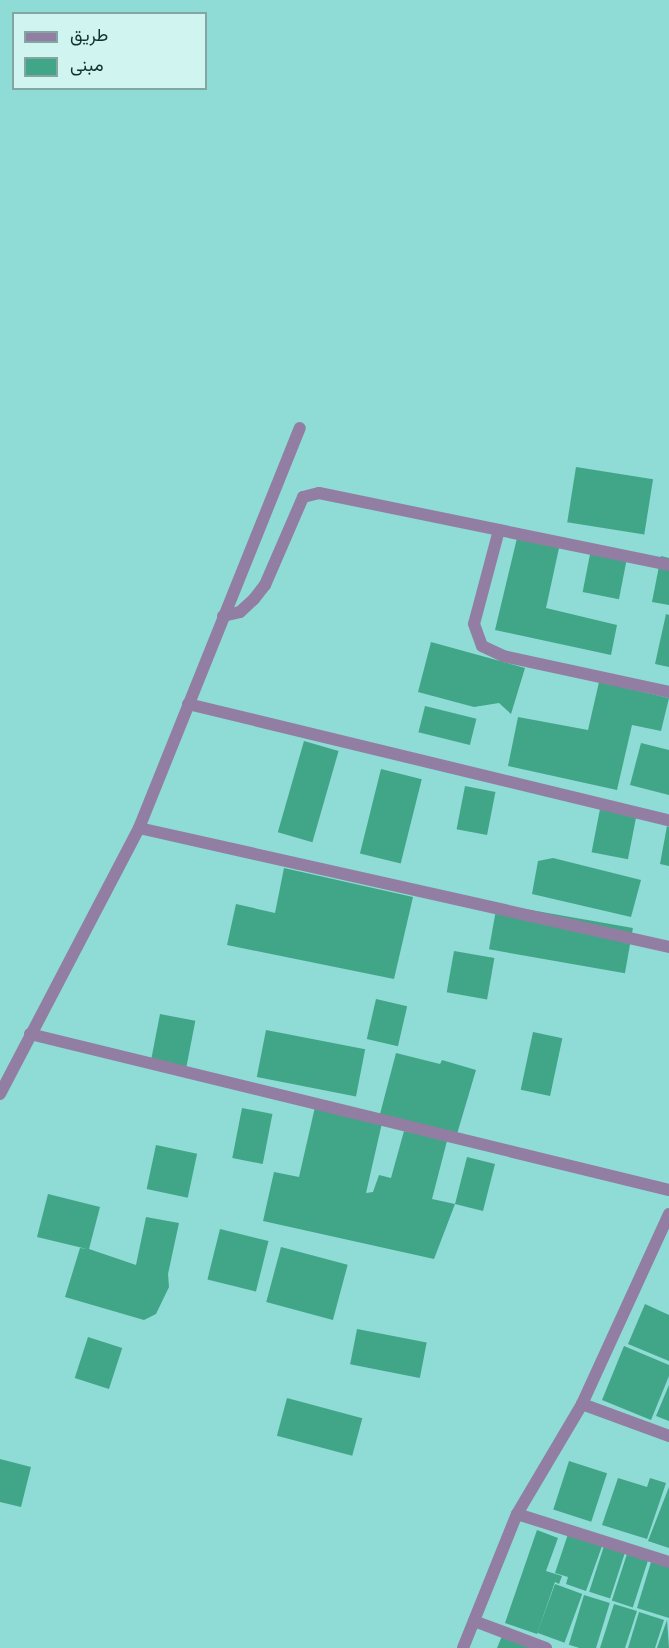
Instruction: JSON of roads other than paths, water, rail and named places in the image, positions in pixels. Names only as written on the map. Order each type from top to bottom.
[{"type":"street","points":[[0,1094],[139,828],[300,428]]},
{"type":"street","points":[[223,616],[240,612],[264,585],[303,497],[319,493],[669,566]]},
{"type":"street","points":[[499,530],[474,624],[482,646],[503,656],[669,692]]},
{"type":"street","points":[[188,704],[669,820]]},
{"type":"street","points":[[139,828],[669,946]]},
{"type":"street","points":[[30,1034],[669,1190]]},
{"type":"street","points":[[463,1648],[518,1514],[582,1404],[669,1214]]},
{"type":"street","points":[[582,1404],[669,1436]]},
{"type":"street","points":[[518,1514],[669,1562]]},
{"type":"street","points":[[474,1621],[546,1648]]}]
